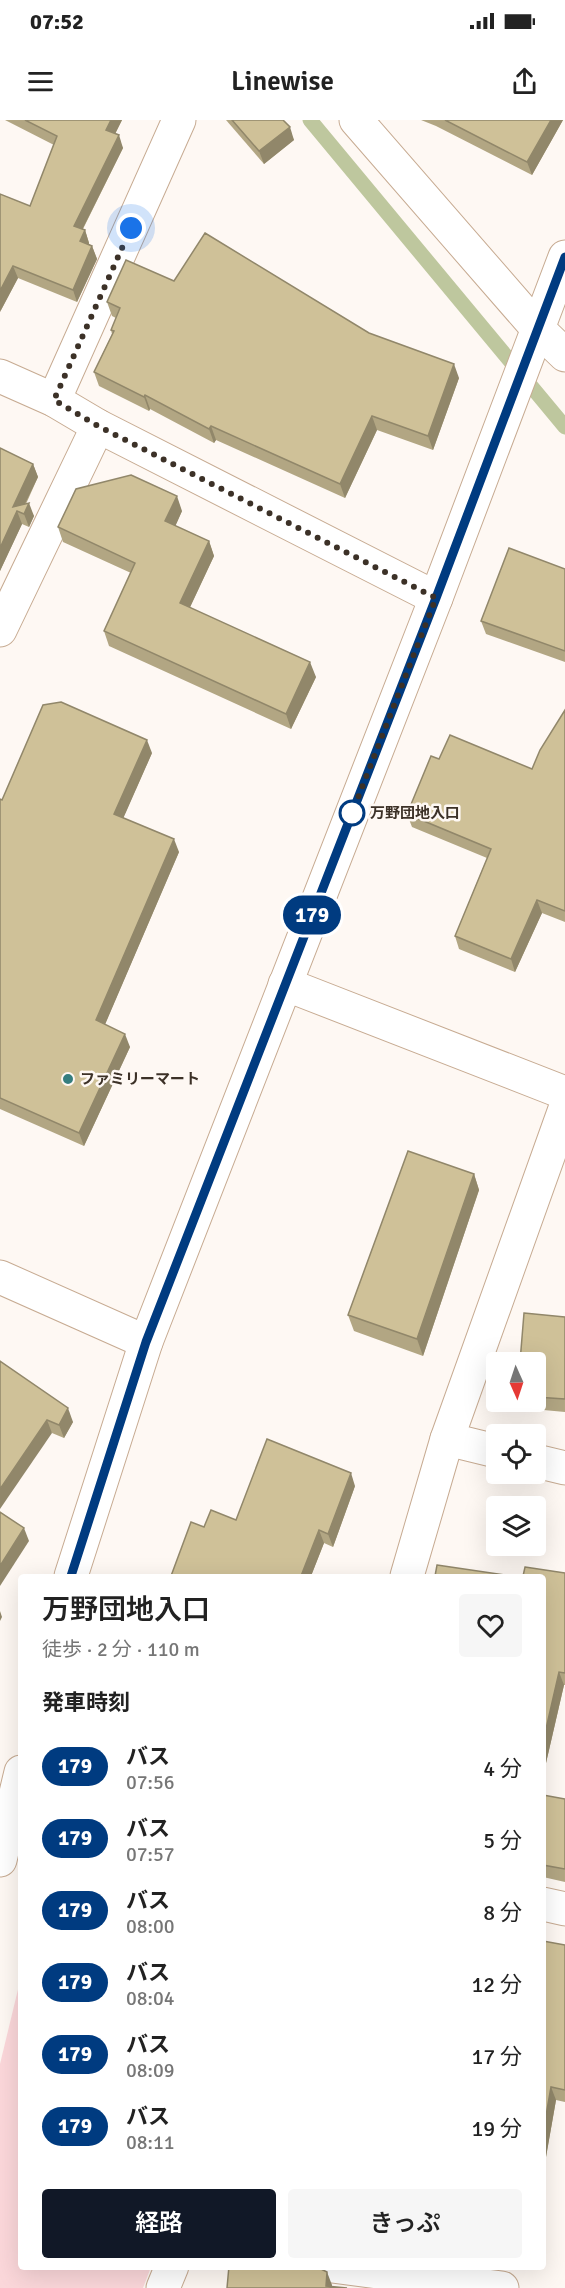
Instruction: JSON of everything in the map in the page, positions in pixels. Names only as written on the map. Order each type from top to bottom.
[{"type":"street","points":[[54,400],[180,120]]},
{"type":"street","points":[[356,120],[537,328],[565,356]]},
{"type":"street","points":[[72,1574],[146,1342],[436,598],[565,257]]},
{"type":"street","points":[[0,376],[54,400],[98,426],[436,598]]},
{"type":"street","points":[[0,630],[98,426]]},
{"type":"street","points":[[285,984],[565,1093]]},
{"type":"street","points":[[408,1574],[447,1439],[565,1109]]},
{"type":"street","points":[[0,1277],[146,1342]]},
{"type":"street","points":[[447,1439],[486,1449]]},
{"type":"street","points":[[546,1463],[565,1468]]},
{"type":"street","points":[[0,1860],[18,1785]]},
{"type":"street","points":[[546,1905],[565,1909]]},
{"type":"street","points":[[163,2288],[170,2270]]},
{"type":"street","points":[[363,2270],[502,2288]]},
{"type":"shaded area","points":[[18,1989],[18,2270],[150,2270],[143,2288],[0,2288],[0,2064]]},
{"type":"building","points":[[25,120],[111,120],[106,130],[119,135],[74,226],[85,230],[80,241],[92,246],[73,290],[13,266],[0,291],[0,194],[30,206],[57,136]]},
{"type":"building","points":[[232,120],[283,120],[290,127],[259,151]]},
{"type":"building","points":[[445,120],[551,120],[527,162]]},
{"type":"building","points":[[205,233],[369,333],[454,364],[428,436],[372,416],[340,484],[211,426],[209,429],[145,395],[144,397],[94,372],[114,331],[111,330],[120,308],[107,302],[126,260],[174,281]]},
{"type":"building","points":[[0,448],[33,464],[13,507],[29,503],[24,514],[17,511],[0,548]]},
{"type":"building","points":[[131,475],[177,496],[165,521],[209,541],[180,603],[310,662],[286,714],[104,631],[135,563],[58,527],[76,489]]},
{"type":"building","points":[[509,548],[565,569],[565,651],[481,621]]},
{"type":"building","points":[[61,702],[147,740],[114,814],[174,839],[96,1020],[125,1034],[79,1133],[0,1098],[0,799],[2,800],[43,705]]},
{"type":"building","points":[[565,710],[565,911],[537,900],[511,959],[455,936],[491,849],[407,814],[431,756],[439,759],[450,735],[532,769],[540,750]]},
{"type":"building","points":[[408,1151],[474,1174],[417,1339],[348,1315]]},
{"type":"building","points":[[524,1313],[565,1317],[565,1399],[546,1398],[546,1352],[521,1352]]},
{"type":"building","points":[[0,1361],[68,1408],[59,1425],[47,1420],[0,1489]]},
{"type":"building","points":[[267,1439],[351,1473],[328,1534],[319,1530],[302,1574],[172,1574],[191,1522],[204,1527],[211,1510],[236,1520]]},
{"type":"building","points":[[0,1512],[24,1528],[0,1566]]},
{"type":"building","points":[[437,1565],[498,1574],[435,1574]]},
{"type":"building","points":[[525,1567],[565,1573],[565,1673],[559,1672],[546,1729],[546,1574],[523,1574]]},
{"type":"building","points":[[546,1796],[565,1799],[565,1869],[546,1866]]},
{"type":"building","points":[[546,1942],[565,1945],[565,2090],[551,2087],[546,2116]]},
{"type":"building","points":[[229,2270],[323,2270],[327,2272],[326,2286],[347,2288],[227,2288]]},
{"type":"waterway","points":[[310,120],[565,427]]},
{"type":"bus line","name":"179","points":[[72,1574],[146,1342],[436,598],[565,257]]},
{"type":"place","name":"万野団地入口","points":[[352,813]]},
{"type":"place","name":"ファミリーマート","points":[[68,1079]]},
{"type":"route","points":[[131,228],[54,400],[98,426],[436,598],[352,813]]}]
